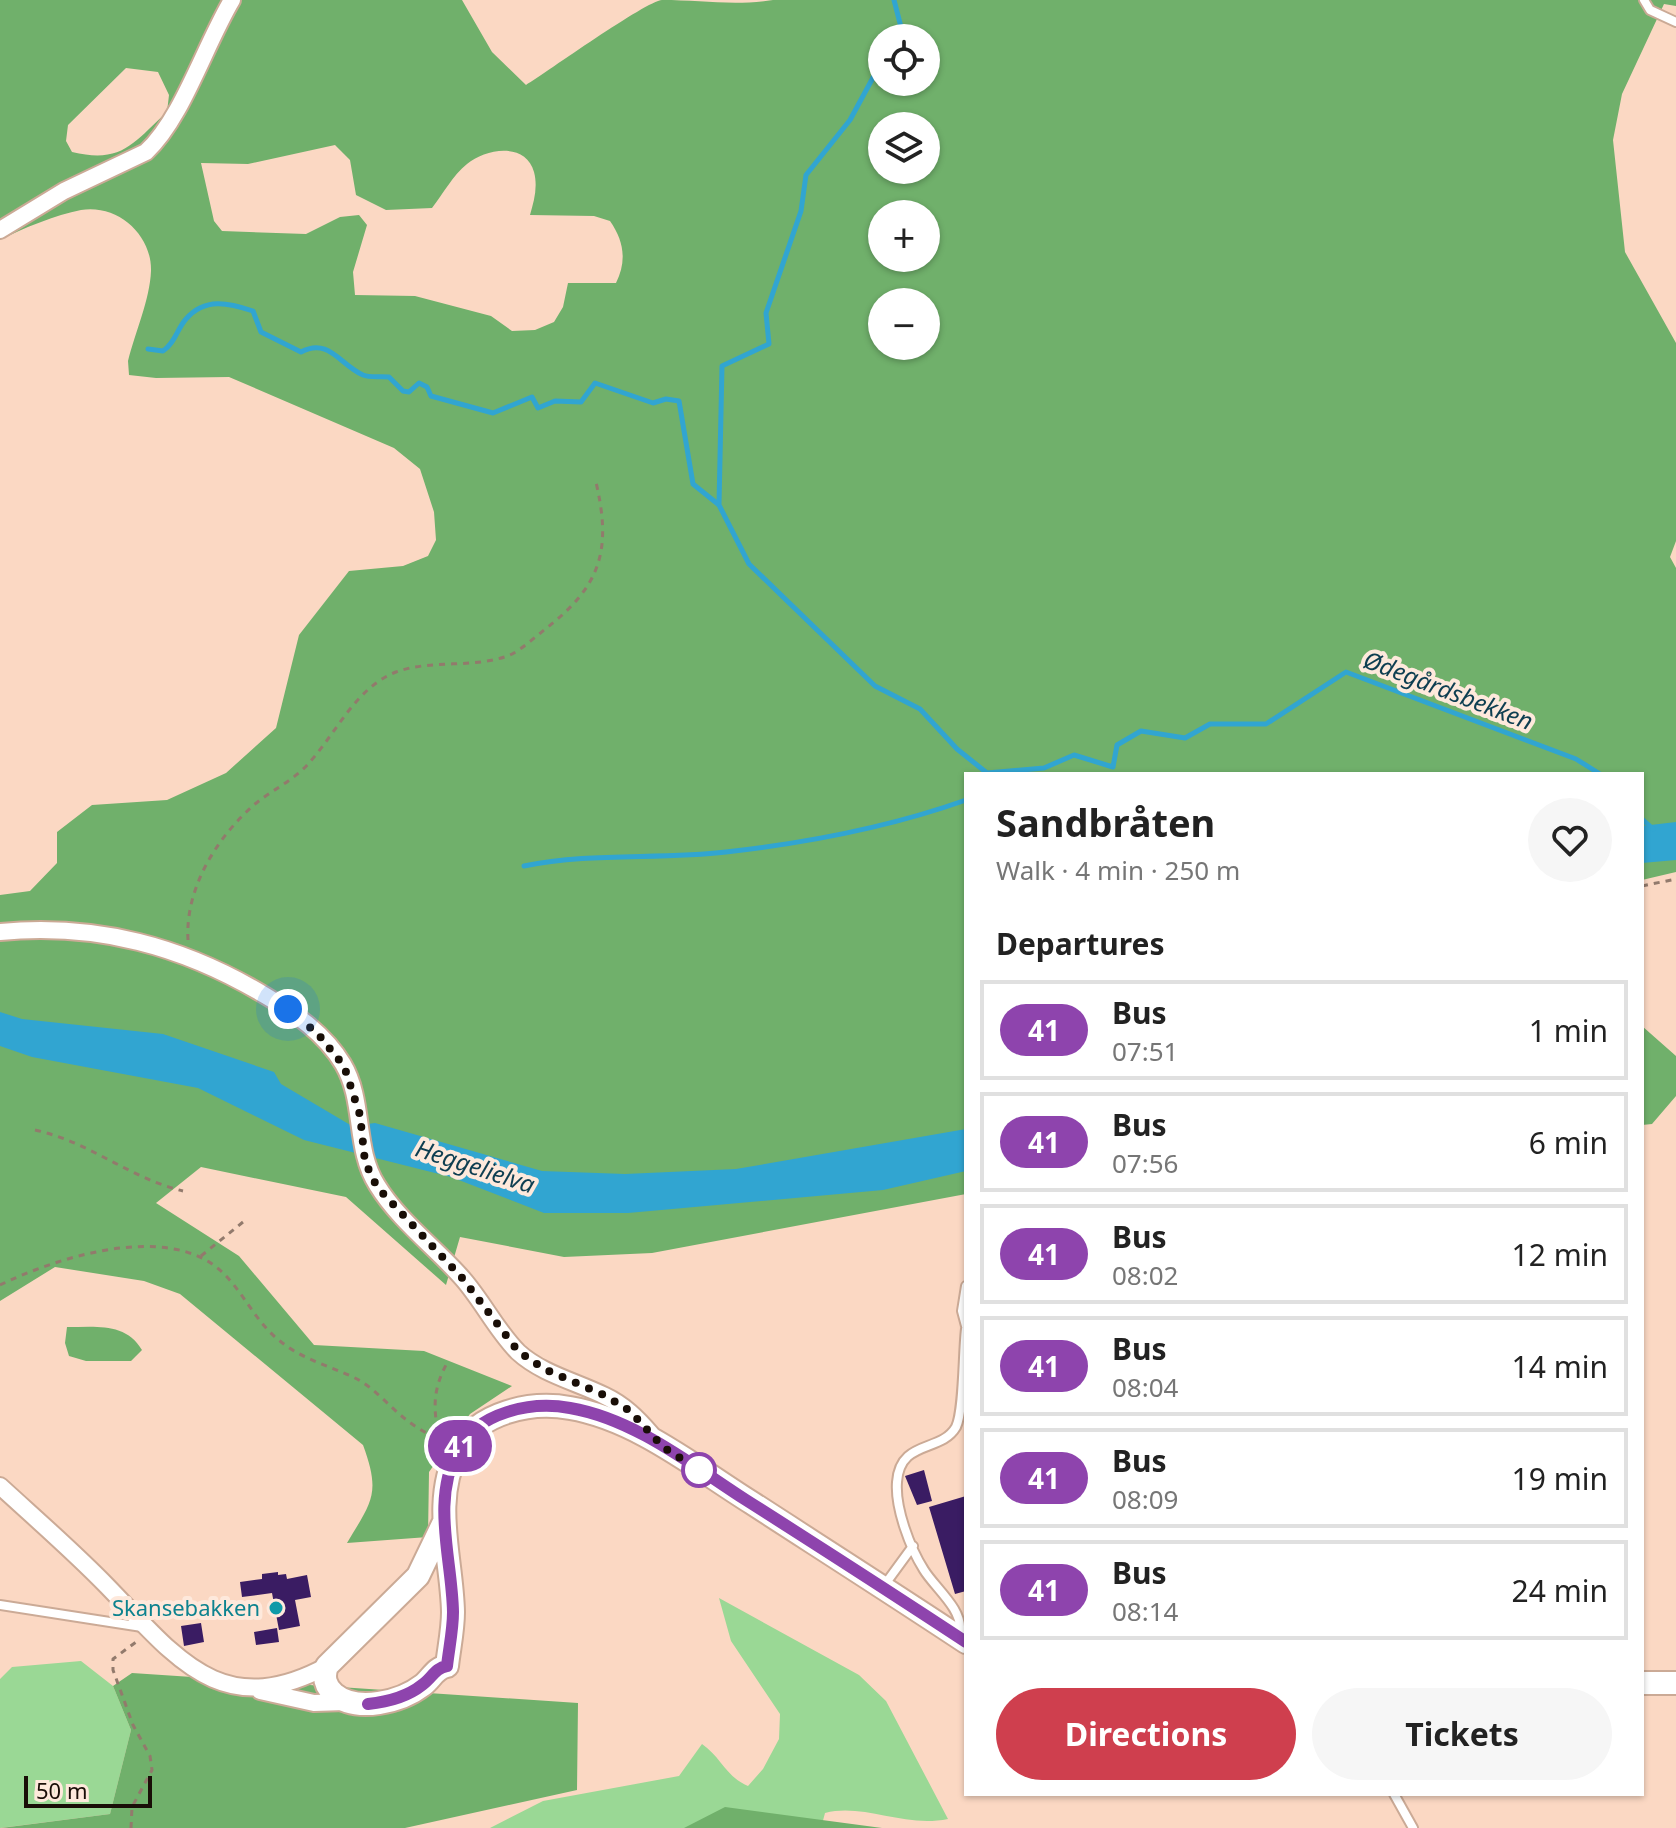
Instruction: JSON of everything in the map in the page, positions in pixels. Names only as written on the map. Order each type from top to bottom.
[{"type":"street","points":[[0,230],[64,191],[146,152],[169,125],[207,42],[232,0]]},
{"type":"street","points":[[0,932],[81,930],[143,941],[189,956],[238,979],[288,1009],[318,1034],[344,1066],[360,1115],[365,1162],[377,1187],[463,1279],[518,1351],[544,1369],[606,1396],[630,1411],[663,1447]]},
{"type":"street","points":[[0,1486],[164,1648],[198,1671],[254,1690],[314,1703],[368,1704],[405,1695],[424,1685],[440,1667],[447,1666],[453,1614],[443,1524],[450,1444],[492,1419],[537,1406],[571,1408],[600,1416],[663,1447],[962,1639]]},
{"type":"street","points":[[254,1690],[303,1679],[327,1666],[418,1576],[443,1524]]},
{"type":"street","points":[[327,1666],[328,1687],[345,1702]]},
{"type":"street","points":[[1644,1683],[1676,1683]]},
{"type":"lane","points":[[1644,0],[1650,10],[1676,22]]},
{"type":"lane","points":[[964,1298],[964,1320]]},
{"type":"lane","points":[[962,1639],[957,1615],[923,1569],[898,1494],[899,1472],[911,1453],[949,1436],[956,1426],[961,1409],[960,1370],[964,1342]]},
{"type":"lane","points":[[883,1588],[913,1546]]},
{"type":"lane","points":[[0,1605],[148,1630]]},
{"type":"lane","points":[[1395,1796],[1413,1828]]},
{"type":"path","points":[[189,956],[187,918],[208,857],[253,805],[308,765],[356,703],[395,672],[510,655],[571,609],[594,579],[603,552],[603,512],[595,478]]},
{"type":"path","points":[[1644,886],[1676,879]]},
{"type":"path","points":[[35,1130],[67,1137],[146,1181],[183,1191]]},
{"type":"path","points":[[201,1256],[243,1222]]},
{"type":"path","points":[[0,1285],[37,1267],[123,1248],[164,1246],[201,1256],[222,1272],[278,1340],[304,1357],[360,1381],[408,1422],[450,1444]]},
{"type":"path","points":[[447,1363],[436,1383],[433,1401],[450,1444]]},
{"type":"path","points":[[131,1828],[132,1807],[152,1770],[150,1756],[133,1725],[113,1670],[113,1659],[148,1630]]},
{"type":"green space","points":[[0,0],[462,0],[492,52],[526,85],[617,24],[662,0],[731,3],[773,0],[1676,0],[1676,6],[1664,4],[1622,94],[1613,140],[1625,252],[1676,343],[1676,541],[1670,557],[1676,568],[1676,872],[1644,880],[1644,772],[964,772],[964,1194],[652,1253],[564,1257],[460,1237],[446,1285],[346,1197],[201,1167],[156,1203],[239,1256],[314,1345],[424,1351],[512,1386],[470,1414],[429,1472],[428,1537],[347,1543],[371,1497],[372,1475],[363,1445],[180,1294],[144,1281],[55,1267],[0,1301],[0,895],[30,891],[57,863],[57,832],[92,805],[167,800],[226,773],[276,728],[299,635],[349,571],[403,566],[428,556],[436,540],[434,512],[420,469],[394,448],[229,377],[156,378],[129,375],[128,361],[150,282],[150,258],[146,245],[120,217],[95,209],[40,222],[0,240]],"holes":[[[126,68],[158,72],[169,95],[167,112],[135,141],[115,153],[89,155],[72,152],[66,141],[68,125]],[[335,145],[350,160],[356,195],[386,210],[432,208],[457,174],[484,154],[505,151],[523,156],[530,162],[535,178],[536,189],[530,215],[594,216],[610,221],[621,244],[623,259],[616,283],[568,283],[563,307],[554,322],[535,330],[512,331],[491,316],[415,296],[355,295],[353,272],[367,225],[359,215],[340,217],[306,234],[222,231],[214,221],[201,163],[248,164]]]},
{"type":"green space","points":[[1644,1028],[1676,1056],[1676,1096],[1652,1124],[1644,1125]]},
{"type":"green space","points":[[67,1327],[119,1330],[142,1350],[131,1361],[86,1361],[69,1356],[65,1343]]},
{"type":"green space","points":[[719,1598],[859,1675],[886,1701],[948,1819],[915,1820],[840,1811],[825,1813],[821,1828],[490,1828],[543,1801],[679,1776],[702,1744],[734,1777],[748,1786],[763,1769],[779,1739],[780,1714],[731,1641]]},
{"type":"green space","points":[[81,1661],[113,1686],[131,1730],[110,1814],[0,1828],[0,1679],[12,1667]]},
{"type":"green space","points":[[132,1673],[578,1703],[577,1790],[405,1828],[1,1828],[110,1814],[131,1730],[113,1686]]},
{"type":"green space","points":[[725,1807],[882,1828],[684,1828]]},
{"type":"water","points":[[1676,822],[1676,860],[1644,863],[1644,826]]},
{"type":"water","name":"Heggelielva","points":[[0,1012],[22,1019],[163,1034],[274,1072],[281,1084],[352,1126],[375,1123],[542,1171],[625,1174],[736,1169],[964,1129],[964,1171],[883,1190],[628,1213],[544,1213],[451,1177],[304,1140],[198,1088],[32,1057],[0,1046]]},
{"type":"building","points":[[924,1470],[932,1501],[917,1505],[905,1476]]},
{"type":"building","points":[[964,1497],[964,1592],[955,1594],[929,1507]]},
{"type":"building","points":[[278,1572],[278,1575],[286,1574],[287,1579],[307,1575],[311,1597],[295,1600],[300,1626],[279,1630],[272,1593],[242,1597],[240,1582],[262,1579],[262,1574]]},
{"type":"building","points":[[201,1623],[204,1642],[184,1646],[181,1626]]},
{"type":"building","points":[[277,1628],[279,1642],[256,1645],[254,1632]]},
{"type":"waterway","points":[[894,0],[900,24]]},
{"type":"waterway","points":[[719,504],[722,366],[769,344],[766,313],[801,211],[806,175],[850,120],[868,87]]},
{"type":"waterway","name":"Ødegårdsbekken","points":[[148,349],[163,351],[186,319],[201,307],[226,304],[253,311],[261,332],[301,352],[311,348],[327,350],[363,375],[389,377],[403,391],[409,392],[419,383],[427,387],[431,396],[493,413],[532,397],[538,408],[555,401],[581,402],[595,383],[653,403],[666,399],[679,401],[693,484],[719,505],[749,564],[875,686],[920,709],[957,749],[986,772]]},
{"type":"waterway","name":"Ødegårdsbekken","points":[[998,772],[1044,768],[1074,755],[1113,767],[1117,745],[1141,731],[1185,738],[1210,724],[1266,724],[1346,672],[1576,759],[1597,772]]},
{"type":"waterway","points":[[524,866],[574,859],[726,852],[787,844],[878,826],[964,801]]},
{"type":"waterway","name":"Ødegårdsbekken","points":[[1644,821],[1653,829]]},
{"type":"bus line","name":"41","points":[[368,1704],[405,1695],[424,1685],[440,1667],[447,1666],[453,1614],[443,1524],[449,1472],[459,1447],[469,1434],[507,1412],[537,1406],[571,1408],[600,1416],[663,1447],[964,1641]]},
{"type":"place","name":"Skansebakken","points":[[276,1608]]},
{"type":"route","points":[[288,1009],[318,1034],[344,1066],[360,1115],[365,1162],[377,1187],[463,1279],[518,1351],[544,1369],[606,1396],[630,1411],[663,1447],[699,1470]]}]
